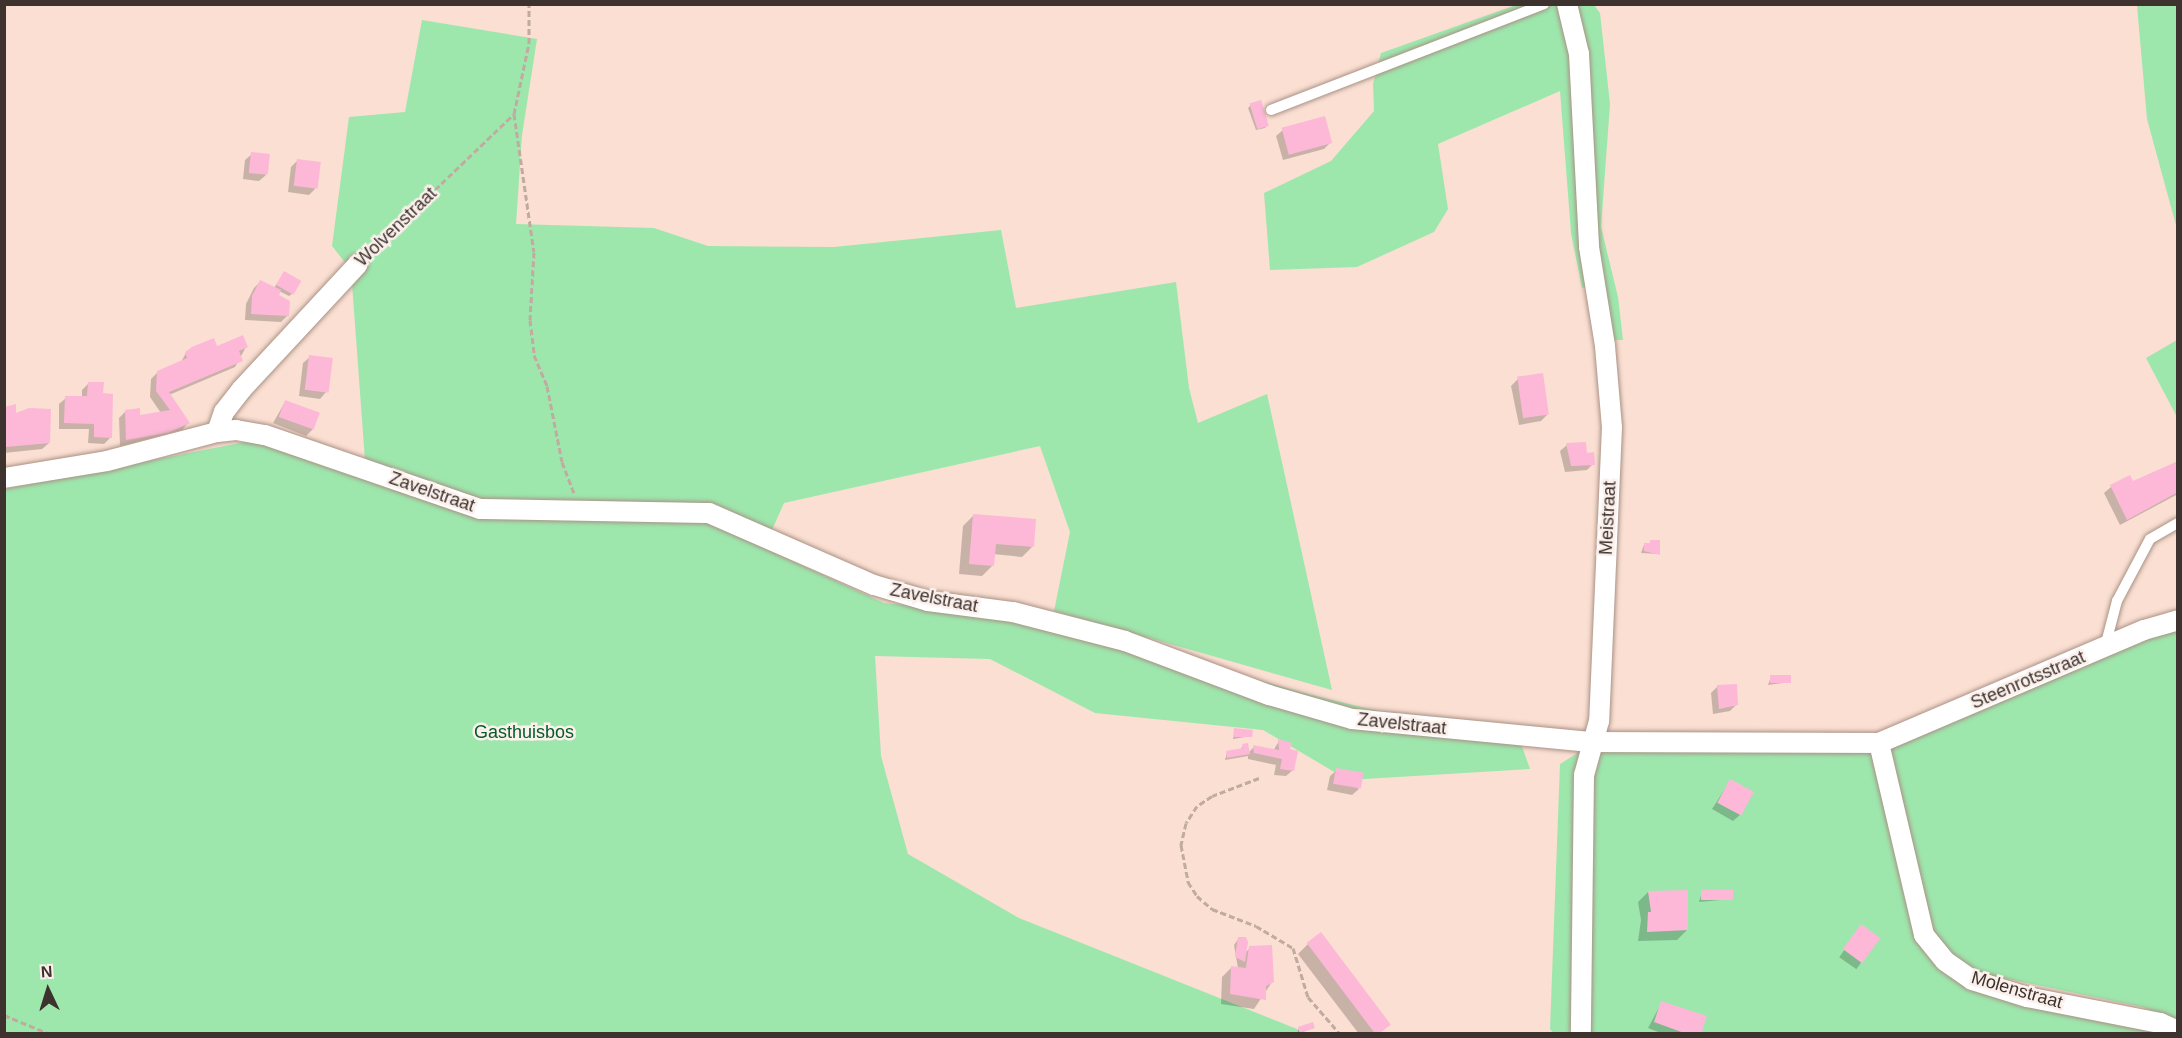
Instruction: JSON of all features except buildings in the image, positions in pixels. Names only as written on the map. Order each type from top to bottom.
[{"type":"street","name":"Meistraat","points":[[1567,4],[1579,54],[1589,247],[1605,346],[1612,427],[1599,721],[1584,775],[1581,1034]]},
{"type":"street","name":"Wolvenstraat","points":[[217,432],[224,412],[241,390],[357,265]]},
{"type":"street","name":"Zavelstraat","points":[[4,478],[107,461],[217,432],[236,430],[265,435],[480,509],[709,513],[874,585],[928,601],[1013,612],[1125,641],[1269,695],[1352,719],[1593,742],[1879,742]]},
{"type":"street","name":"Steenrotsstraat","points":[[1879,742],[2105,647],[2178,620]]},
{"type":"street","name":"Molenstraat","points":[[1879,742],[1924,935],[1945,961],[1972,980],[2026,996],[2160,1023],[2178,1031]]},
{"type":"lane","points":[[1271,110],[1544,4]]},
{"type":"lane","points":[[2105,647],[2117,601],[2150,539],[2178,524]]},
{"type":"path","points":[[529,4],[529,43],[514,114],[534,252],[530,320],[534,355],[547,386],[562,462],[581,512]]},
{"type":"path","name":"Wolvenstraat","points":[[357,265],[514,114]]},
{"type":"path","points":[[1259,778],[1212,796],[1197,806],[1186,823],[1181,844],[1188,882],[1197,896],[1212,909],[1256,926],[1293,948],[1308,998],[1340,1034]]},
{"type":"path","points":[[4,1015],[50,1034]]},
{"type":"green space","points":[[1516,5],[1594,5],[1600,13],[1610,104],[1601,227],[1618,297],[1623,340],[1607,340],[1600,284],[1582,288],[1571,233],[1560,91],[1438,144],[1448,209],[1434,232],[1357,267],[1270,270],[1264,193],[1331,161],[1374,111],[1373,84],[1381,53]]},
{"type":"green space","points":[[2137,5],[2177,5],[2177,229],[2147,119]]},
{"type":"green space","name":"Gasthuisbos","points":[[422,20],[537,39],[522,135],[516,224],[654,228],[708,246],[834,247],[1001,230],[1016,308],[1176,282],[1189,388],[1198,423],[1267,394],[1332,690],[1054,611],[1070,532],[1040,446],[784,503],[764,548],[884,603],[1005,615],[1122,641],[1308,694],[1478,735],[1517,732],[1530,769],[1348,780],[1263,730],[1095,713],[990,659],[875,656],[881,756],[908,854],[1019,918],[1307,1033],[5,1034],[5,489],[250,441],[366,474],[351,270],[332,246],[349,117],[405,112]]},
{"type":"green space","points":[[2177,340],[2177,417],[2146,358]]},
{"type":"green space","points":[[2177,627],[2177,1020],[2142,1007],[1970,971],[1933,934],[1888,747]]},
{"type":"green space","points":[[1584,749],[1875,751],[1920,944],[1949,973],[2160,1033],[1554,1034],[1550,1029],[1560,764]]}]
